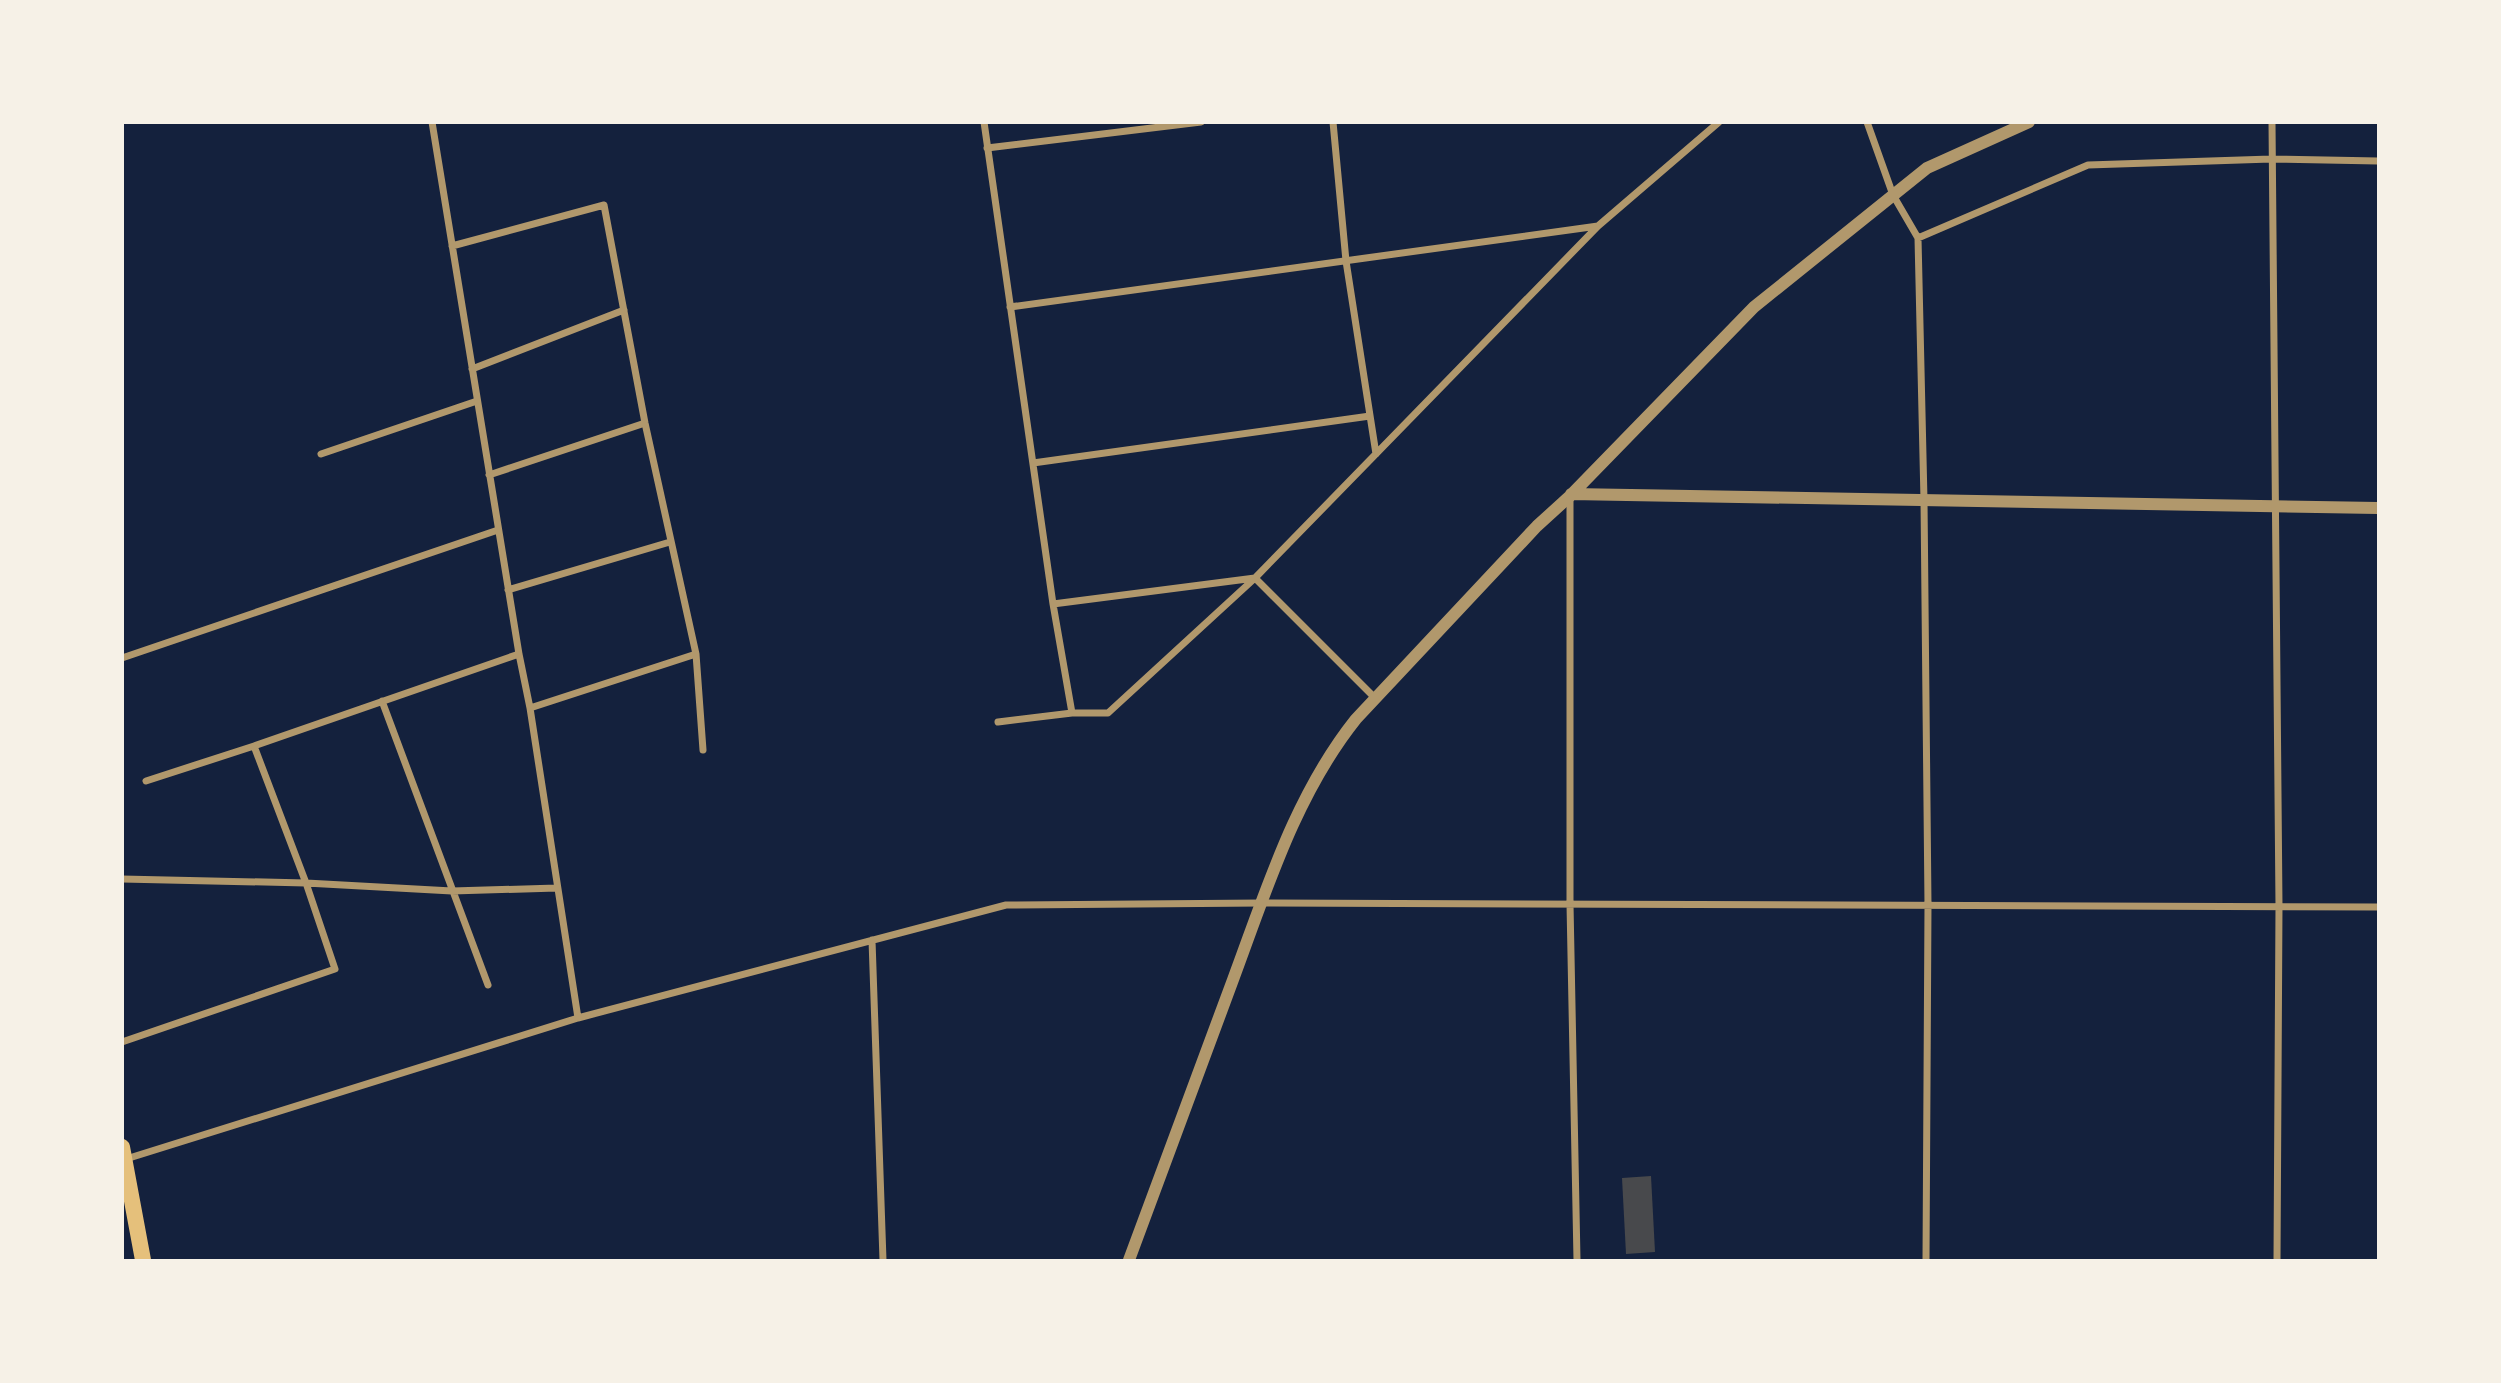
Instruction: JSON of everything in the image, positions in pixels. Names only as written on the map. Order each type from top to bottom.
[{"type":"main road","points":[[124,1153],[143,1261]]},
{"type":"street","points":[[432,122],[508,590],[530,708],[578,1018]]},
{"type":"street","points":[[984,122],[1053,604],[1072,713]]},
{"type":"street","points":[[987,148],[1201,122]]},
{"type":"street","points":[[1333,122],[1346,261],[1376,454]]},
{"type":"street","points":[[998,722],[1072,713],[1108,713],[1255,578],[1598,226],[1719,122]]},
{"type":"street","points":[[1867,122],[1893,195],[1918,239],[1928,905],[1926,1261]]},
{"type":"street","points":[[1129,1261],[1261,903],[1308,791],[1322,765],[1350,727],[1537,526],[1571,495],[1754,307],[1927,168],[2029,122]]},
{"type":"street","points":[[2272,122],[2278,906],[2277,1261]]},
{"type":"street","points":[[1918,239],[2088,165],[2271,159],[2378,161]]},
{"type":"street","points":[[452,246],[604,205],[645,423],[696,654],[703,750]]},
{"type":"street","points":[[1010,307],[1598,226]]},
{"type":"street","points":[[472,369],[624,310]]},
{"type":"street","points":[[321,454],[477,401]]},
{"type":"street","points":[[1033,463],[1370,416]]},
{"type":"street","points":[[489,475],[645,423]]},
{"type":"street","points":[[1571,495],[2378,508]]},
{"type":"street","points":[[1571,495],[1570,904],[1577,1261]]},
{"type":"street","points":[[122,658],[498,530]]},
{"type":"street","points":[[508,590],[670,542]]},
{"type":"street","points":[[1255,578],[1376,699]]},
{"type":"street","points":[[1053,604],[1255,578]]},
{"type":"street","points":[[146,781],[519,654]]},
{"type":"street","points":[[530,708],[696,654]]},
{"type":"street","points":[[382,701],[488,985]]},
{"type":"street","points":[[122,1042],[335,969],[306,883],[254,746]]},
{"type":"street","points":[[122,879],[306,883],[452,891],[557,888]]},
{"type":"street","points":[[124,1153],[578,1018],[1006,905],[1261,903],[2378,906]]},
{"type":"street","points":[[872,940],[883,1261]]},
{"type":"building","points":[[1651,1176],[1655,1252],[1626,1254],[1622,1178]]}]
